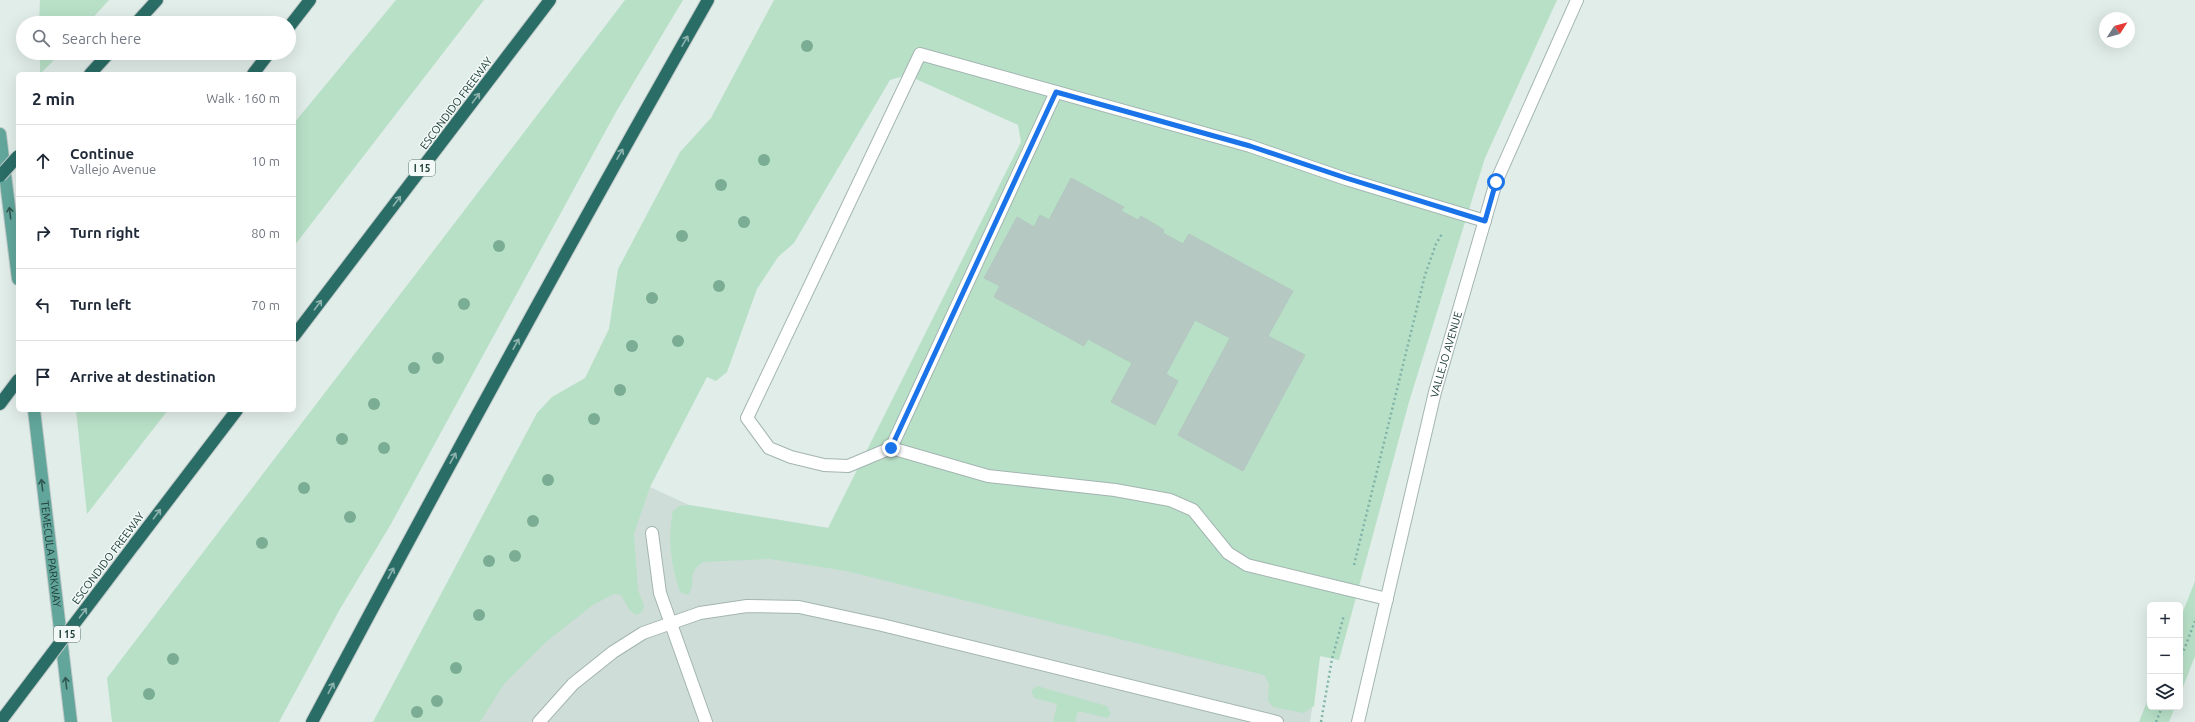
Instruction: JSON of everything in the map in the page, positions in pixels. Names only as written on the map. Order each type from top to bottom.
[{"type":"highway","points":[[142,16],[157,0]]},
{"type":"highway","points":[[296,18],[310,0]]},
{"type":"highway","name":"ESCONDIDO FREEWAY","points":[[296,333],[550,0]]},
{"type":"highway","points":[[312,722],[409,539],[601,188],[708,0]]},
{"type":"highway","points":[[92,72],[103,60]]},
{"type":"highway","points":[[255,72],[264,60]]},
{"type":"highway","points":[[0,176],[16,158]]},
{"type":"highway","points":[[0,404],[16,383]]},
{"type":"highway","name":"ESCONDIDO FREEWAY","points":[[0,722],[235,412]]},
{"type":"main road","points":[[0,134],[16,263]]},
{"type":"main road","name":"TEMECULA PARKWAY","points":[[34,412],[71,722]]},
{"type":"street","name":"VALLEJO AVENUE","points":[[1358,722],[1435,392],[1496,182],[1577,0]]},
{"type":"street","points":[[1387,599],[1247,565],[1228,553],[1194,510],[1170,500],[1115,490],[988,476],[891,448],[848,466],[824,465],[791,457],[769,448],[747,418],[920,54],[1250,146],[1346,178],[1485,221]]},
{"type":"street","points":[[891,448],[1056,92]]},
{"type":"street","points":[[652,532],[660,593],[706,722]]},
{"type":"street","points":[[539,722],[573,684],[613,652],[643,634],[700,613],[739,607],[799,607],[882,625],[1277,722]]},
{"type":"path","points":[[1321,722],[1332,659],[1350,590],[1357,548],[1425,275],[1436,244],[1456,212]]},
{"type":"path","points":[[2183,652],[2195,621]]},
{"type":"path","points":[[2156,722],[2161,710]]},
{"type":"shaded area","points":[[650,487],[689,505],[828,528],[1320,656],[1310,722],[455,722]]},
{"type":"green space","points":[[40,0],[109,0],[94,16],[39,16]]},
{"type":"green space","points":[[396,0],[484,0],[296,243],[296,121]]},
{"type":"green space","points":[[625,0],[683,0],[616,112],[391,524],[340,609],[279,722],[112,722],[107,678]]},
{"type":"green space","points":[[774,0],[1557,0],[1485,158],[1409,402],[1339,660],[1320,656],[1314,706],[1304,713],[1273,707],[1268,701],[1269,684],[1264,675],[846,571],[770,559],[703,562],[694,571],[691,590],[688,595],[680,592],[672,562],[670,541],[673,511],[679,506],[689,505],[828,528],[1021,142],[1018,125],[907,75],[890,80],[794,243],[778,257],[757,289],[727,372],[716,381],[707,377],[650,487],[634,534],[638,590],[644,605],[643,611],[637,615],[630,611],[621,595],[614,594],[593,605],[546,642],[504,684],[480,722],[373,722],[537,413],[552,397],[585,378],[609,329],[618,269],[680,152],[711,118]]},
{"type":"green space","points":[[40,60],[54,60],[42,72],[40,72]]},
{"type":"green space","points":[[76,412],[166,412],[87,514]]},
{"type":"green space","points":[[2195,581],[2195,656],[2183,687],[2183,638],[2183,611]]},
{"type":"green space","points":[[1037,686],[1107,706],[1111,714],[1107,718],[1078,711],[1075,722],[1053,722],[1057,704],[1034,698],[1031,691]]},
{"type":"green space","points":[[2147,702],[2147,710],[2174,710],[2169,722],[2139,722]]},
{"type":"building","points":[[1071,178],[1124,207],[1121,211],[1138,220],[1141,216],[1164,230],[1163,233],[1183,244],[1189,234],[1293,291],[1268,336],[1305,355],[1243,471],[1178,435],[1230,338],[1195,320],[1166,374],[1178,381],[1155,425],[1111,402],[1132,363],[1088,339],[1084,346],[994,297],[1000,286],[984,278],[1017,217],[1034,227],[1040,215],[1049,220]]},
{"type":"route","points":[[891,448],[1056,92],[1250,146],[1346,178],[1485,221],[1496,182]]}]
